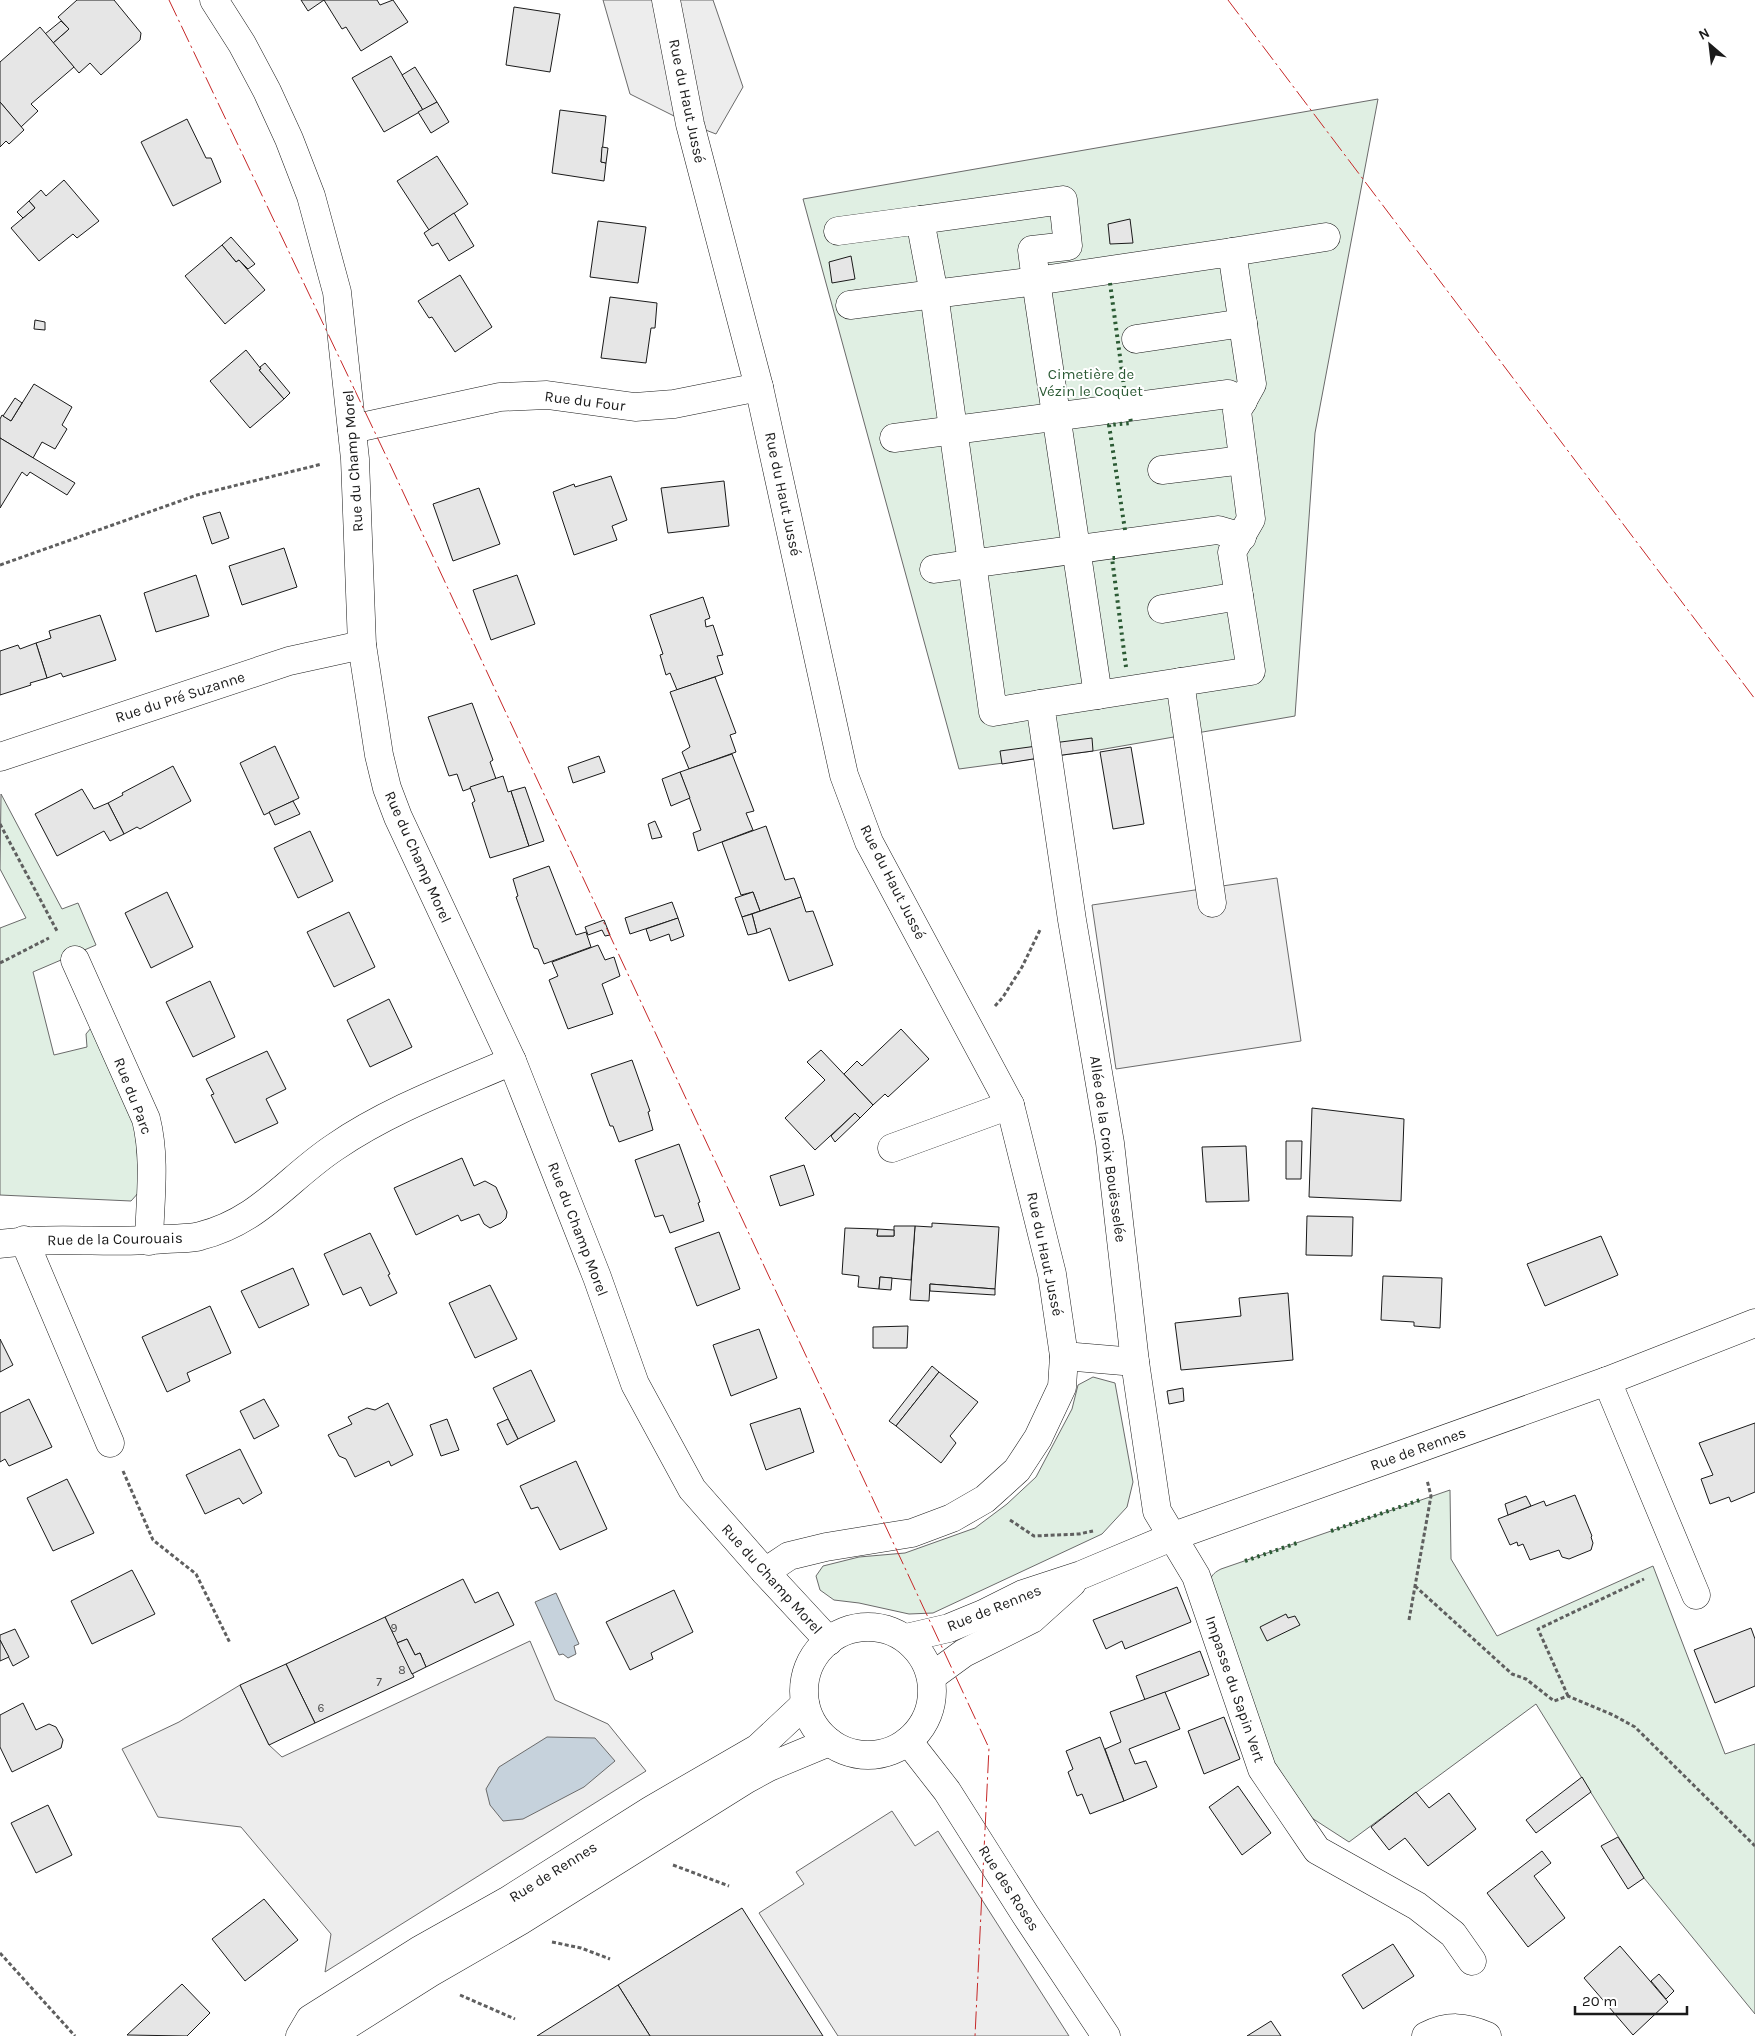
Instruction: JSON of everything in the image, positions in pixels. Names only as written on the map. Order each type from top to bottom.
[{"type":"street","name":"Rue du Champ Morel","points":[[214,0],[242,44],[267,91],[289,139],[311,196],[337,292],[355,459],[362,645],[379,756],[387,788],[398,818],[512,1061],[598,1277],[635,1384],[692,1489],[765,1572],[829,1640]]},
{"type":"street","name":"Rue du Haut Jussé","points":[[666,0],[690,124],[760,387],[844,775],[869,842],[1010,1105],[1052,1274],[1064,1356],[1062,1386],[1038,1438],[1017,1470],[985,1498],[952,1518],[912,1533],[826,1547],[789,1556],[765,1572]]},
{"type":"street","points":[[838,231],[1063,200],[1068,246],[1032,250],[1098,695]]},
{"type":"street","points":[[920,220],[934,294],[993,712],[1251,671],[1232,552],[1242,537],[1250,519],[1237,411],[1252,384],[1232,252]]},
{"type":"street","points":[[850,305],[1036,281],[1326,237]]},
{"type":"street","points":[[1136,339],[1243,323]]},
{"type":"street","name":"Rue du Four","points":[[352,429],[500,397],[547,395],[635,407],[674,404],[760,387]]},
{"type":"street","points":[[894,438],[1228,394],[1243,401]]},
{"type":"street","points":[[1162,470],[1243,460]]},
{"type":"street","points":[[934,569],[1218,530],[1242,537]]},
{"type":"street","points":[[1162,609],[1239,596]]},
{"type":"street","name":"Rue du Pré Suzanne","points":[[0,757],[289,661],[362,645]]},
{"type":"street","points":[[1180,682],[1212,903]]},
{"type":"street","name":"Allée de la Croix Bouësselée","points":[[1040,704],[1072,920],[1110,1143],[1135,1362],[1157,1511],[1174,1536]]},
{"type":"street","name":"Rue du Parc","points":[[76,960],[146,1119],[151,1138],[152,1175],[149,1241]]},
{"type":"street","name":"Rue de la Courouais","points":[[12,1242],[149,1241],[200,1236],[235,1223],[265,1205],[334,1147],[389,1115],[512,1061]]},
{"type":"street","points":[[892,1148],[1010,1105]]},
{"type":"street","points":[[12,1242],[110,1443]]},
{"type":"street","name":"Rue de Rennes","points":[[906,1638],[949,1628],[1023,1594],[1081,1575],[1174,1536],[1607,1381],[1755,1323]]},
{"type":"street","points":[[1064,1356],[1135,1362]]},
{"type":"street","points":[[1607,1381],[1696,1594]]},
{"type":"street","name":"Impasse du Sapin Vert","points":[[1174,1536],[1196,1576],[1262,1769],[1317,1850],[1417,1906],[1452,1934],[1472,1961]]},
{"type":"street","name":"Rue de Rennes","points":[[931,1677],[964,1653],[1032,1619],[1081,1575]]},
{"type":"street","points":[[869,1627],[890,1631],[906,1638],[923,1658],[931,1677],[933,1694],[929,1713],[921,1728],[908,1742],[890,1752],[868,1756],[847,1752],[829,1742],[818,1731],[810,1718],[805,1704],[804,1687],[808,1669],[816,1654],[829,1640],[848,1630],[869,1627]]},
{"type":"street","name":"Rue de Rennes","points":[[300,2036],[310,2019],[410,1956],[508,1901],[651,1810],[758,1748],[805,1704]]},
{"type":"street","name":"Rue de Rennes","points":[[330,2036],[430,1973],[520,1921],[746,1779],[769,1766],[829,1742]]},
{"type":"street","name":"Rue des Roses","points":[[908,1742],[947,1791],[1025,1914],[1106,2036]]},
{"type":"street","points":[[1426,2036],[1442,2028],[1472,2029],[1487,2036]]},
{"type":"path","points":[[0,565],[197,495],[323,463],[355,459]]},
{"type":"path","points":[[0,824],[58,933],[76,960]]},
{"type":"path","points":[[971,1032],[1003,997],[1022,967],[1038,931],[1072,920]]},
{"type":"path","points":[[0,963],[58,933]]},
{"type":"path","points":[[110,1443],[153,1540],[196,1574],[230,1643]]},
{"type":"path","points":[[1410,1620],[1431,1496],[1418,1448]]},
{"type":"path","points":[[985,1498],[1004,1515],[1034,1536],[1079,1534],[1096,1530]]},
{"type":"path","points":[[1568,1696],[1538,1629],[1644,1579]]},
{"type":"path","points":[[1415,1586],[1512,1674],[1526,1679],[1554,1701],[1568,1696],[1613,1714],[1636,1727],[1755,1846]]},
{"type":"path","points":[[667,1863],[729,1886]]},
{"type":"path","points":[[0,1953],[75,2036]]},
{"type":"green space","name":"Cimetière de Vézin le Coquet","points":[[1378,99],[1315,433],[1295,716],[1093,751],[959,769],[803,199]]},
{"type":"green space","points":[[1,794],[62,909],[78,903],[96,945],[33,972],[54,1055],[87,1047],[86,1034],[91,1028],[134,1111],[140,1191],[131,1201],[0,1195],[0,928],[26,918],[0,869]]},
{"type":"green space","points":[[1093,1377],[1115,1383],[1133,1482],[1127,1507],[1102,1534],[933,1613],[909,1614],[859,1603],[834,1600],[820,1590],[816,1576],[823,1566],[859,1557],[905,1553],[975,1528],[1007,1504],[1036,1477],[1072,1409],[1078,1385]]},
{"type":"green space","points":[[1450,1490],[1451,1559],[1497,1636],[1653,1566],[1725,1754],[1755,1744],[1755,2014],[1644,1878],[1536,1704],[1349,1842],[1301,1811],[1277,1771],[1209,1594],[1212,1576],[1221,1569]]},
{"type":"shaded area","points":[[603,0],[713,0],[743,87],[716,134],[690,124],[630,94]]},
{"type":"shaded area","points":[[1277,878],[1301,1041],[1116,1069],[1092,905]]},
{"type":"shaded area","points":[[556,1593],[579,1644],[574,1646],[576,1654],[568,1658],[563,1654],[559,1655],[535,1602]]},
{"type":"shaded area","points":[[530,1641],[555,1700],[608,1724],[646,1771],[325,1972],[331,1934],[241,1827],[158,1817],[122,1749],[179,1722],[240,1685],[269,1745],[282,1757]]},
{"type":"shaded area","points":[[547,1737],[595,1738],[615,1761],[584,1787],[523,1819],[503,1821],[490,1805],[486,1789],[499,1767]]},
{"type":"shaded area","points":[[892,1811],[915,1846],[938,1831],[1069,2036],[838,2036],[759,1913],[804,1884],[796,1872]]},
{"type":"building","points":[[77,0],[114,0],[141,33],[140,40],[101,75],[90,63],[79,73],[53,43],[69,29],[58,17]]},
{"type":"building","points":[[301,0],[324,0],[308,11]]},
{"type":"building","points":[[324,0],[377,0],[380,5],[393,0],[408,22],[361,51],[346,27],[342,29]]},
{"type":"building","points":[[514,7],[560,14],[550,72],[506,65]]},
{"type":"building","points":[[61,21],[69,29],[53,43],[45,34]]},
{"type":"building","points":[[40,27],[74,67],[31,104],[38,111],[21,127],[0,102],[0,62]]},
{"type":"building","points":[[391,56],[423,110],[384,132],[352,78]]},
{"type":"building","points":[[415,67],[437,102],[423,110],[402,75]]},
{"type":"building","points":[[0,102],[24,130],[9,144],[6,141],[0,147]]},
{"type":"building","points":[[437,102],[449,122],[431,133],[418,112]]},
{"type":"building","points":[[560,110],[606,116],[601,162],[606,163],[604,181],[552,173]]},
{"type":"building","points":[[187,119],[206,158],[211,158],[221,182],[173,206],[141,142]]},
{"type":"building","points":[[602,147],[608,148],[606,163],[601,162]]},
{"type":"building","points":[[437,156],[468,204],[429,230],[397,181]]},
{"type":"building","points":[[64,180],[99,221],[77,238],[73,234],[39,261],[11,228],[35,208],[29,201],[41,190],[46,196]]},
{"type":"building","points":[[29,201],[35,208],[23,218],[17,212]]},
{"type":"building","points":[[454,213],[474,246],[449,261],[438,243],[432,246],[424,233]]},
{"type":"building","points":[[1130,219],[1133,243],[1110,244],[1108,224]]},
{"type":"building","points":[[598,221],[646,227],[638,283],[590,277]]},
{"type":"building","points":[[231,237],[255,264],[248,269],[239,260],[236,262],[222,245]]},
{"type":"building","points":[[222,245],[236,262],[239,260],[265,290],[225,324],[185,276]]},
{"type":"building","points":[[851,256],[855,279],[832,283],[829,262]]},
{"type":"building","points":[[460,275],[492,327],[455,352],[432,317],[429,318],[418,301]]},
{"type":"building","points":[[610,297],[657,303],[655,328],[651,328],[646,363],[601,358]]},
{"type":"building","points":[[35,320],[45,322],[45,330],[34,329]]},
{"type":"building","points":[[246,350],[261,369],[259,370],[284,399],[250,428],[210,381]]},
{"type":"building","points":[[265,363],[290,393],[284,399],[259,370]]},
{"type":"building","points":[[34,384],[72,407],[62,425],[67,429],[55,449],[42,442],[33,458],[0,438],[0,419],[2,415],[11,421]]},
{"type":"building","points":[[15,398],[22,403],[11,421],[3,416]]},
{"type":"building","points":[[0,438],[75,483],[67,495],[30,472],[27,476],[22,472],[0,508]]},
{"type":"building","points":[[611,476],[627,520],[612,526],[617,540],[574,555],[553,492],[574,484],[575,487]]},
{"type":"building","points":[[724,481],[729,526],[668,533],[661,488]]},
{"type":"building","points":[[479,488],[500,544],[453,561],[433,504]]},
{"type":"building","points":[[220,512],[229,538],[212,544],[203,517]]},
{"type":"building","points":[[284,548],[297,587],[242,605],[229,566]]},
{"type":"building","points":[[196,575],[209,616],[156,632],[144,593]]},
{"type":"building","points":[[517,575],[535,624],[491,640],[473,590]]},
{"type":"building","points":[[703,597],[710,618],[705,620],[706,627],[713,625],[723,655],[717,656],[723,674],[677,690],[670,673],[666,675],[660,655],[663,654],[650,615]]},
{"type":"building","points":[[100,615],[116,660],[63,677],[61,673],[47,678],[36,643],[51,638],[49,631]]},
{"type":"building","points":[[36,643],[47,678],[0,695],[0,651],[18,645],[20,649]]},
{"type":"building","points":[[715,677],[736,733],[730,735],[736,752],[689,769],[682,752],[690,747],[670,692]]},
{"type":"building","points":[[472,703],[493,760],[490,762],[496,779],[463,791],[457,774],[449,776],[428,717]]},
{"type":"building","points":[[1092,738],[1093,751],[1055,756],[1053,743]]},
{"type":"building","points":[[275,746],[299,798],[264,815],[240,763]]},
{"type":"building","points":[[1037,746],[1039,758],[1002,764],[1000,751]]},
{"type":"building","points":[[1131,747],[1144,824],[1113,829],[1100,752]]},
{"type":"building","points":[[732,754],[754,811],[746,813],[753,830],[698,851],[693,833],[701,830],[680,772]]},
{"type":"building","points":[[599,756],[605,772],[573,783],[568,767]]},
{"type":"building","points":[[173,766],[191,801],[140,829],[137,827],[124,834],[108,803],[123,795],[122,793]]},
{"type":"building","points":[[680,772],[690,798],[671,806],[662,779]]},
{"type":"building","points":[[503,776],[508,792],[511,791],[529,846],[490,858],[472,803],[475,801],[470,787]]},
{"type":"building","points":[[525,787],[544,841],[529,846],[511,791]]},
{"type":"building","points":[[82,789],[94,809],[108,803],[124,834],[110,841],[104,831],[57,856],[35,814]]},
{"type":"building","points":[[293,801],[300,814],[275,825],[269,812]]},
{"type":"building","points":[[655,821],[662,837],[652,839],[648,824]]},
{"type":"building","points":[[766,826],[785,880],[794,878],[801,897],[760,911],[753,892],[741,895],[722,842]]},
{"type":"building","points":[[310,831],[333,881],[298,898],[274,848]]},
{"type":"building","points":[[549,866],[576,935],[586,932],[591,947],[544,964],[538,949],[534,948],[516,897],[518,896],[513,879]]},
{"type":"building","points":[[167,892],[193,947],[151,968],[125,913]]},
{"type":"building","points":[[753,892],[760,911],[742,917],[735,898]]},
{"type":"building","points":[[801,897],[806,912],[813,911],[833,965],[789,981],[770,928],[757,933],[752,914]]},
{"type":"building","points":[[672,902],[678,918],[630,934],[625,918]]},
{"type":"building","points":[[349,912],[375,967],[334,987],[307,932]]},
{"type":"building","points":[[752,914],[757,933],[748,935],[742,917]]},
{"type":"building","points":[[678,918],[684,936],[671,941],[669,934],[650,941],[646,929]]},
{"type":"building","points":[[604,920],[610,935],[605,936],[602,930],[588,935],[585,927]]},
{"type":"building","points":[[598,945],[605,960],[614,957],[620,976],[602,984],[613,1014],[568,1029],[549,980],[558,976],[552,962]]},
{"type":"building","points":[[210,981],[235,1037],[193,1057],[166,1002]]},
{"type":"building","points":[[389,999],[412,1047],[370,1067],[347,1020]]},
{"type":"building","points":[[901,1029],[929,1059],[888,1097],[885,1094],[873,1105],[844,1074],[857,1061],[862,1066]]},
{"type":"building","points":[[821,1050],[873,1105],[860,1118],[855,1113],[815,1150],[785,1118],[825,1080],[807,1062]]},
{"type":"building","points":[[267,1051],[286,1089],[266,1099],[278,1123],[235,1143],[211,1095],[214,1094],[206,1079]]},
{"type":"building","points":[[632,1060],[650,1111],[648,1112],[653,1130],[619,1142],[613,1126],[610,1126],[591,1074]]},
{"type":"building","points":[[1312,1108],[1404,1119],[1401,1201],[1309,1197]]},
{"type":"building","points":[[855,1113],[860,1118],[835,1142],[831,1136]]},
{"type":"building","points":[[1286,1141],[1302,1141],[1301,1179],[1286,1179]]},
{"type":"building","points":[[679,1144],[700,1202],[698,1203],[704,1221],[670,1233],[663,1215],[655,1217],[635,1160]]},
{"type":"building","points":[[1246,1146],[1249,1201],[1206,1202],[1202,1147]]},
{"type":"building","points":[[462,1158],[474,1186],[485,1181],[496,1187],[507,1212],[506,1218],[501,1223],[490,1228],[484,1224],[479,1214],[461,1221],[458,1215],[416,1235],[394,1188]]},
{"type":"building","points":[[804,1165],[814,1195],[780,1206],[770,1176]]},
{"type":"building","points":[[1307,1216],[1353,1217],[1352,1256],[1306,1255]]},
{"type":"building","points":[[932,1223],[999,1227],[995,1289],[930,1284],[929,1301],[910,1300],[915,1226],[932,1227]]},
{"type":"building","points":[[894,1226],[915,1226],[911,1280],[880,1277],[879,1289],[858,1287],[859,1276],[842,1274],[845,1228],[878,1229],[877,1236],[894,1236]]},
{"type":"building","points":[[878,1229],[894,1230],[894,1236],[877,1236]]},
{"type":"building","points":[[719,1232],[740,1289],[697,1306],[675,1248]]},
{"type":"building","points":[[370,1233],[397,1293],[370,1306],[361,1287],[343,1295],[324,1254]]},
{"type":"building","points":[[1601,1236],[1618,1275],[1545,1306],[1527,1264]]},
{"type":"building","points":[[293,1268],[309,1305],[259,1328],[241,1291]]},
{"type":"building","points":[[1383,1276],[1442,1278],[1440,1328],[1414,1326],[1414,1322],[1381,1320]]},
{"type":"building","points":[[880,1277],[892,1278],[891,1290],[879,1289]]},
{"type":"building","points":[[930,1284],[995,1289],[995,1295],[930,1291]]},
{"type":"building","points":[[490,1285],[517,1339],[475,1358],[449,1303]]},
{"type":"building","points":[[1288,1293],[1293,1360],[1181,1370],[1175,1323],[1241,1316],[1239,1298]]},
{"type":"building","points":[[210,1306],[231,1353],[187,1373],[190,1381],[167,1392],[142,1337]]},
{"type":"building","points":[[908,1326],[907,1348],[873,1348],[873,1327]]},
{"type":"building","points":[[759,1329],[777,1378],[731,1396],[713,1345]]},
{"type":"building","points":[[0,1339],[13,1365],[0,1372]]},
{"type":"building","points":[[932,1366],[939,1372],[896,1426],[889,1421]]},
{"type":"building","points":[[531,1370],[555,1421],[518,1439],[493,1388]]},
{"type":"building","points":[[939,1372],[978,1402],[950,1436],[956,1443],[941,1463],[896,1426]]},
{"type":"building","points":[[1183,1388],[1184,1401],[1169,1404],[1167,1391]]},
{"type":"building","points":[[29,1399],[52,1447],[9,1466],[5,1459],[0,1462],[0,1413]]},
{"type":"building","points":[[264,1399],[279,1426],[254,1439],[240,1411]]},
{"type":"building","points":[[388,1403],[413,1455],[391,1466],[389,1461],[355,1477],[346,1459],[339,1456],[328,1435],[352,1424],[348,1417],[367,1408],[375,1410]]},
{"type":"building","points":[[800,1408],[814,1452],[766,1470],[750,1424]]},
{"type":"building","points":[[447,1419],[459,1450],[441,1456],[430,1425]]},
{"type":"building","points":[[508,1419],[518,1439],[507,1445],[497,1424]]},
{"type":"building","points":[[1755,1423],[1755,1492],[1731,1502],[1729,1497],[1710,1504],[1701,1479],[1713,1475],[1699,1443]]},
{"type":"building","points":[[240,1449],[262,1493],[243,1504],[239,1498],[205,1514],[186,1475]]},
{"type":"building","points":[[576,1461],[607,1529],[560,1550],[538,1507],[531,1509],[520,1486]]},
{"type":"building","points":[[67,1479],[94,1533],[53,1551],[27,1498]]},
{"type":"building","points":[[1575,1495],[1592,1536],[1591,1550],[1569,1559],[1562,1557],[1559,1550],[1530,1560],[1523,1544],[1518,1546],[1517,1542],[1510,1545],[1498,1519],[1544,1501],[1546,1506]]},
{"type":"building","points":[[1526,1496],[1531,1506],[1508,1515],[1505,1504]]},
{"type":"building","points":[[132,1570],[155,1614],[92,1644],[71,1601]]},
{"type":"building","points":[[463,1579],[475,1603],[498,1592],[514,1625],[426,1667],[420,1653],[415,1655],[407,1639],[397,1643],[385,1617]]},
{"type":"building","points":[[1177,1587],[1191,1622],[1125,1649],[1122,1641],[1106,1649],[1093,1620]]},
{"type":"building","points":[[674,1590],[693,1632],[651,1653],[653,1659],[630,1670],[606,1622]]},
{"type":"building","points":[[1286,1614],[1288,1618],[1295,1616],[1300,1625],[1267,1641],[1260,1627]]},
{"type":"building","points":[[385,1617],[414,1677],[315,1723],[286,1664]]},
{"type":"building","points":[[1751,1628],[1755,1639],[1755,1686],[1715,1703],[1694,1650]]},
{"type":"building","points":[[15,1629],[29,1657],[13,1666],[0,1640],[0,1635]]},
{"type":"building","points":[[407,1639],[415,1655],[420,1653],[426,1667],[412,1674],[397,1643]]},
{"type":"building","points":[[0,1640],[9,1657],[0,1661]]},
{"type":"building","points":[[1200,1651],[1209,1675],[1145,1700],[1136,1676]]},
{"type":"building","points":[[286,1664],[315,1723],[269,1745],[240,1685]]},
{"type":"building","points":[[1165,1692],[1180,1729],[1129,1749],[1135,1764],[1146,1761],[1157,1787],[1124,1801],[1105,1749],[1121,1742],[1110,1712]]},
{"type":"building","points":[[23,1703],[36,1730],[49,1724],[56,1727],[63,1740],[61,1748],[12,1772],[0,1747],[0,1715]]},
{"type":"building","points":[[1224,1717],[1240,1759],[1204,1774],[1188,1731]]},
{"type":"building","points":[[1100,1737],[1124,1801],[1090,1814],[1082,1794],[1077,1796],[1068,1772],[1073,1769],[1066,1751]]},
{"type":"building","points":[[1582,1777],[1591,1792],[1536,1833],[1526,1820]]},
{"type":"building","points":[[1238,1786],[1271,1833],[1242,1855],[1209,1807]]},
{"type":"building","points":[[1416,1792],[1429,1808],[1449,1793],[1476,1829],[1428,1866],[1405,1838],[1389,1850],[1371,1827]]},
{"type":"building","points":[[48,1805],[72,1855],[36,1873],[11,1823]]},
{"type":"building","points":[[1618,1837],[1644,1878],[1628,1889],[1601,1846]]},
{"type":"building","points":[[1542,1851],[1551,1863],[1534,1876],[1565,1918],[1528,1947],[1487,1893]]},
{"type":"building","points":[[264,1899],[298,1940],[245,1981],[212,1939]]},
{"type":"building","points":[[742,1908],[823,2036],[650,2036],[618,1985]]},
{"type":"building","points":[[1393,1944],[1414,1976],[1363,2009],[1342,1975]]},
{"type":"building","points":[[1620,1946],[1668,2002],[1633,2035],[1584,1978]]},
{"type":"building","points":[[1659,1974],[1674,1991],[1666,1999],[1651,1981]]},
{"type":"building","points":[[182,1984],[210,2013],[187,2036],[127,2035]]},
{"type":"building","points":[[618,1985],[650,2036],[537,2036]]},
{"type":"building","points":[[1271,2021],[1281,2036],[1247,2036]]},
{"type":"hedge","points":[[1110,283],[1125,394]]},
{"type":"hedge","points":[[1125,530],[1109,425],[1131,423],[1130,416]]},
{"type":"hedge","points":[[1115,558],[1112,558],[1126,667]]},
{"type":"hedge","points":[[1331,1531],[1420,1500]]},
{"type":"hedge","points":[[1245,1561],[1297,1543]]},
{"type":"power","points":[[169,0],[389,462],[989,1748],[975,2036]]},
{"type":"power","points":[[1228,0],[1755,699]]}]
